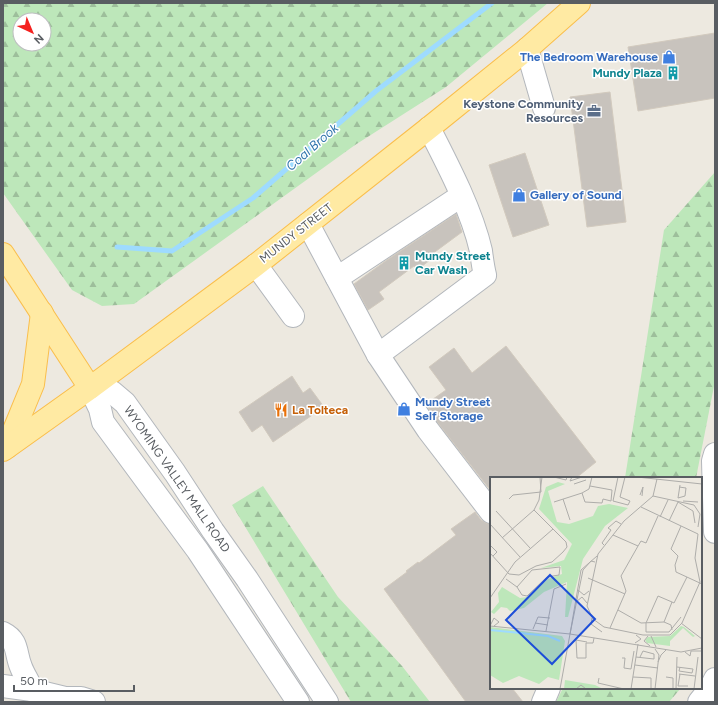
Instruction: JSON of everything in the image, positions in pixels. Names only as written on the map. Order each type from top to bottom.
[{"type":"main road","name":"MUNDY STREET","points":[[5,449],[256,265],[527,49],[579,3]]},
{"type":"main road","points":[[3,254],[90,388]]},
{"type":"main road","points":[[5,449],[33,384],[42,313]]},
{"type":"lane","points":[[527,49],[544,108]]},
{"type":"lane","points":[[378,355],[484,276],[481,250],[470,216],[429,128]]},
{"type":"lane","points":[[337,278],[461,196]]},
{"type":"lane","points":[[308,224],[378,355],[428,430],[490,511]]},
{"type":"lane","points":[[256,265],[292,316]]},
{"type":"lane","name":"WYOMING VALLEY MALL ROAD","points":[[90,388],[100,410],[103,422],[198,551],[294,698]]},
{"type":"lane","name":"WYOMING VALLEY MALL ROAD","points":[[90,388],[112,392],[125,403],[175,473],[247,579],[327,702]]},
{"type":"lane","points":[[715,454],[713,461],[715,532]]},
{"type":"lane","points":[[3,633],[13,641],[18,652],[21,667],[32,690]]},
{"type":"lane","points":[[699,702],[711,687],[715,679]]},
{"type":"lane","points":[[3,686],[59,696],[81,698],[94,702]]},
{"type":"lane","points":[[543,702],[549,689]]},
{"type":"green space","points":[[3,3],[548,3],[446,87],[355,145],[134,304],[102,306],[72,290],[3,193]]},
{"type":"green space","points":[[715,172],[715,381],[696,477],[625,477],[664,230]]},
{"type":"green space","points":[[263,486],[338,597],[402,666],[430,702],[351,702],[232,505]]},
{"type":"green space","points":[[562,689],[680,689],[669,702],[556,702]]},
{"type":"building","name":"Mundy Plaza","points":[[715,33],[715,98],[638,111],[628,47]]},
{"type":"building","points":[[610,92],[626,222],[587,227],[570,97]]},
{"type":"building","name":"Gallery of Sound","points":[[525,153],[549,225],[513,237],[489,165]]},
{"type":"building","name":"Mundy Street Car Wash","points":[[456,214],[462,232],[428,257],[430,260],[417,270],[414,266],[379,292],[384,299],[368,310],[354,284]]},
{"type":"building","points":[[506,346],[596,462],[577,477],[490,477],[490,490],[438,423],[426,404],[446,390],[429,367],[454,348],[472,373]]},
{"type":"building","name":"La Tolteca","points":[[292,376],[303,393],[310,388],[324,407],[273,442],[262,425],[252,432],[239,412]]},
{"type":"building","points":[[475,512],[481,520],[490,524],[490,689],[513,689],[523,702],[466,702],[384,589],[418,562],[419,563],[456,535],[451,529]]},
{"type":"waterway","name":"Coal Brook","points":[[117,247],[172,251],[253,198],[376,91],[492,3]]},
{"type":"place","name":"The Bedroom Warehouse","points":[[669,57]]},
{"type":"place","name":"Mundy Plaza","points":[[673,73]]},
{"type":"place","name":"Keystone Community Resources","points":[[594,111]]},
{"type":"place","name":"Gallery of Sound","points":[[519,195]]},
{"type":"place","name":"Mundy Street Car Wash","points":[[404,263]]},
{"type":"place","name":"Mundy Street Self Storage","points":[[404,409]]},
{"type":"place","name":"La Tolteca","points":[[281,410]]}]
